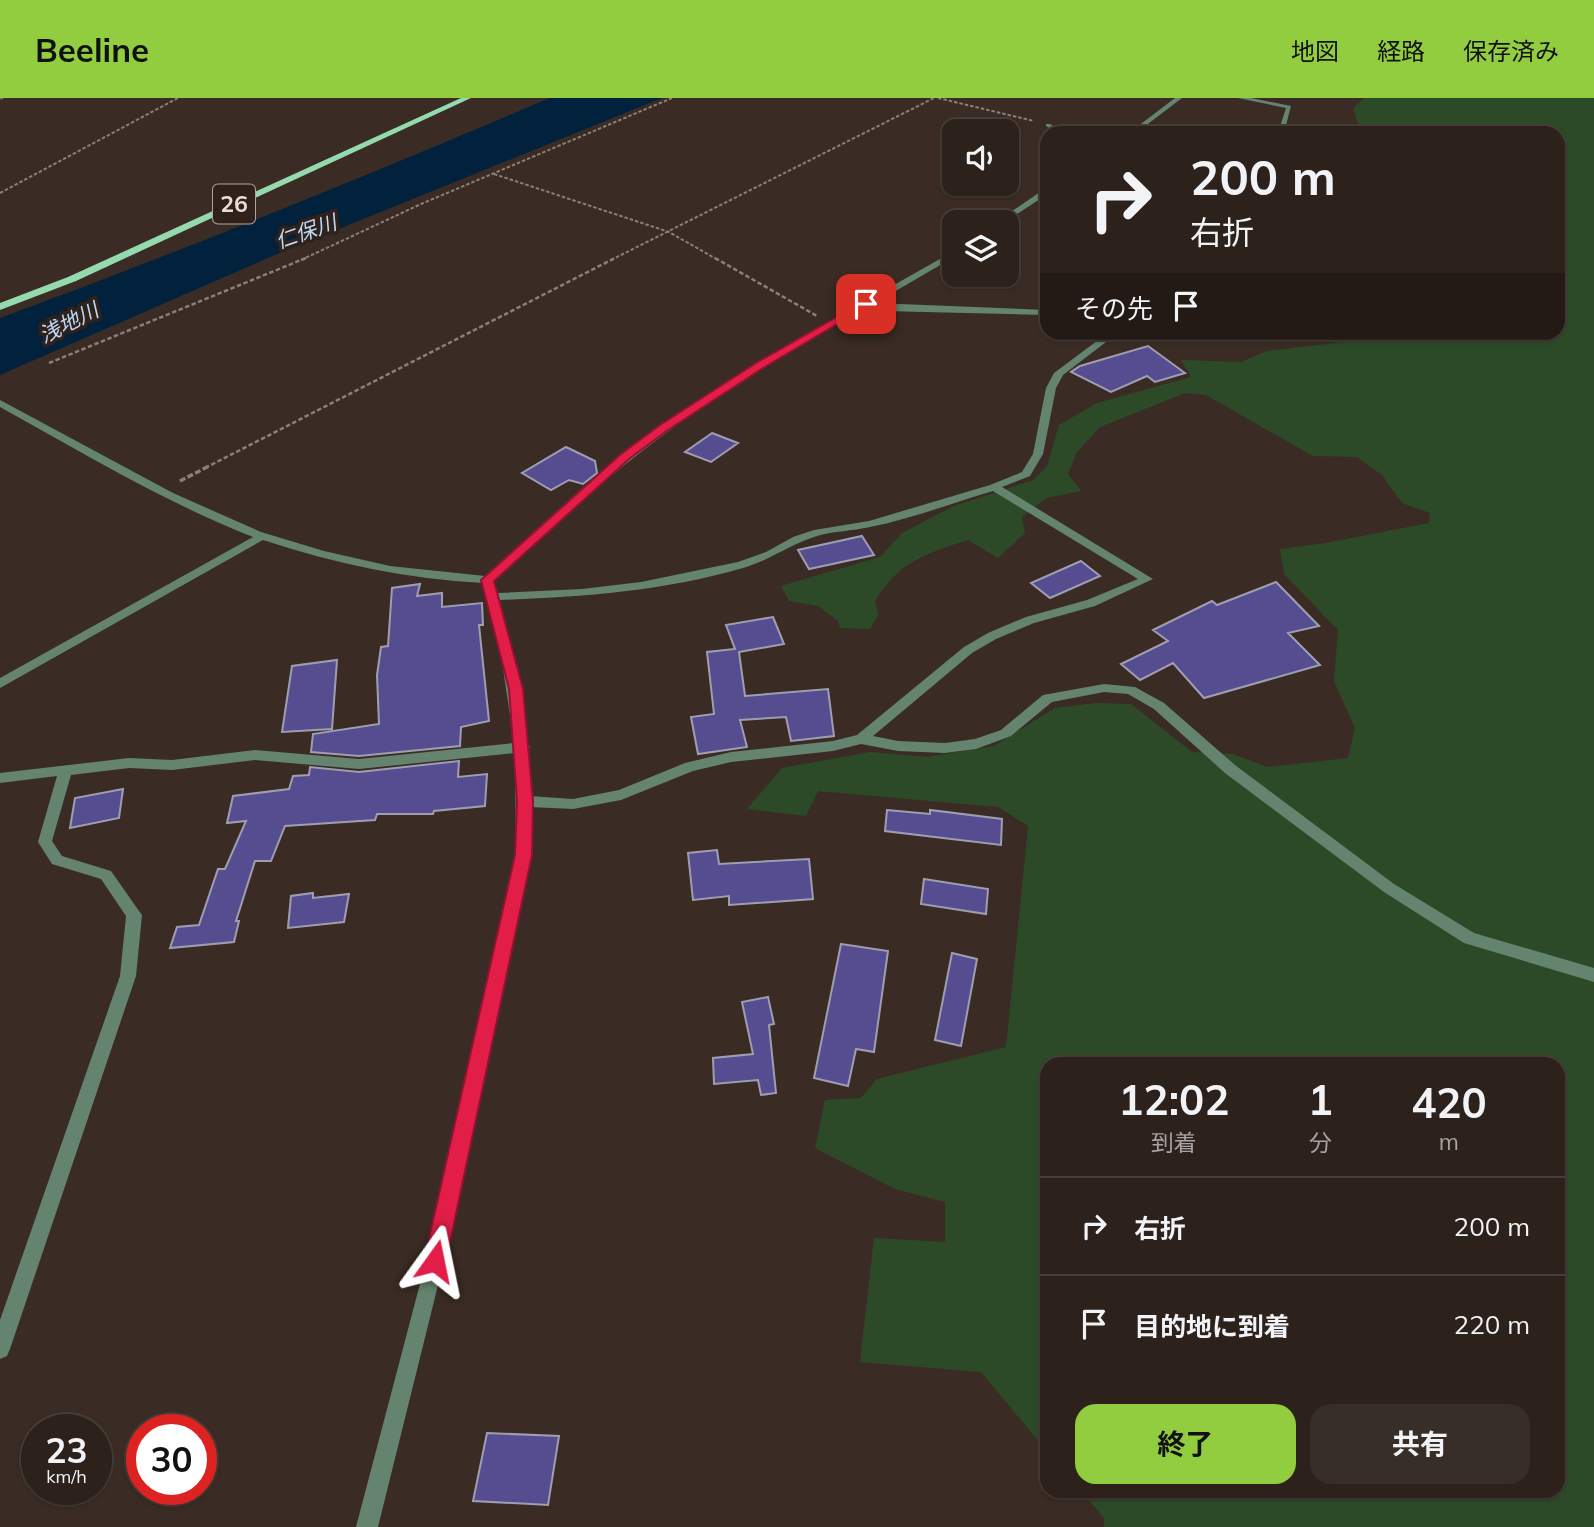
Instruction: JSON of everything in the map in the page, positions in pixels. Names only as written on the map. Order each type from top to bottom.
[{"type":"main road","name":"26","points":[[0,307],[153,243],[467,98]]},
{"type":"street","points":[[1141,126],[1179,98]]},
{"type":"street","points":[[1241,98],[1289,107],[1283,126]]},
{"type":"street","points":[[1018,210],[1040,196]]},
{"type":"street","points":[[0,404],[162,490],[226,522],[262,536],[366,565],[448,579],[488,580],[625,457],[664,428],[759,366],[942,260]]},
{"type":"street","points":[[866,304],[883,308],[1040,313]]},
{"type":"street","points":[[493,597],[582,593],[641,586],[741,565],[771,554],[797,538],[870,524],[995,487],[1026,474],[1038,454],[1051,388],[1059,373],[1104,340]]},
{"type":"street","points":[[525,801],[573,804],[621,794],[690,767],[731,757],[833,746],[862,738],[968,650],[992,636],[1030,620],[1091,603],[1147,579],[995,487]]},
{"type":"street","points":[[0,684],[262,536]]},
{"type":"street","points":[[367,1527],[435,1261],[523,855],[523,747],[516,689],[488,580]]},
{"type":"street","points":[[862,738],[898,746],[976,744],[1006,733],[1048,698],[1104,688],[1131,690],[1159,706],[1230,769],[1389,888],[1457,931],[1469,938],[1594,975]]},
{"type":"street","points":[[0,778],[129,764],[172,765],[255,755],[359,764],[523,747]]},
{"type":"street","points":[[0,1349],[128,976],[134,915],[106,875],[57,860],[45,842],[65,772]]},
{"type":"path","points":[[0,193],[178,98]]},
{"type":"path","points":[[49,363],[321,252],[493,173],[672,98]]},
{"type":"path","points":[[162,490],[453,339],[936,98],[1048,125]]},
{"type":"path","points":[[493,173],[669,232],[831,324]]},
{"type":"green space","points":[[1364,98],[1594,98],[1594,1527],[1104,1527],[1104,1518],[1087,1498],[1565,1498],[1565,1057],[1040,1057],[1040,1443],[981,1372],[860,1362],[874,1238],[945,1242],[945,1202],[895,1189],[815,1148],[825,1100],[861,1098],[877,1079],[1006,1047],[1028,826],[998,807],[818,791],[806,816],[747,809],[782,768],[870,752],[926,757],[994,746],[1055,708],[1096,703],[1131,704],[1192,752],[1233,754],[1267,767],[1348,758],[1355,728],[1334,681],[1338,630],[1284,574],[1280,549],[1429,523],[1430,513],[1402,503],[1382,475],[1357,457],[1313,456],[1206,395],[1185,393],[1100,427],[1077,452],[1068,474],[1081,491],[1046,498],[1022,517],[1025,533],[998,558],[968,540],[927,555],[904,568],[893,577],[875,601],[878,615],[870,629],[840,628],[838,621],[818,606],[789,601],[781,586],[880,557],[902,533],[954,506],[1033,480],[1047,466],[1059,425],[1097,403],[1191,377],[1181,360],[1241,362],[1267,351],[1346,340],[1565,340],[1565,126],[1359,126],[1353,109]]},
{"type":"water","points":[[550,98],[662,98],[277,254],[0,375],[0,318],[276,211]]},
{"type":"building","points":[[1148,346],[1185,373],[1155,382],[1147,376],[1111,392],[1071,372],[1080,366]]},
{"type":"building","points":[[712,433],[738,443],[711,462],[685,452]]},
{"type":"building","points":[[566,447],[595,461],[597,473],[583,484],[569,480],[551,490],[522,473]]},
{"type":"building","points":[[862,536],[874,555],[809,569],[798,550]]},
{"type":"building","points":[[1081,561],[1100,576],[1050,598],[1031,583]]},
{"type":"building","points":[[1276,582],[1319,626],[1288,633],[1320,665],[1204,698],[1173,663],[1140,680],[1121,664],[1168,641],[1153,630],[1212,601],[1217,605]]},
{"type":"building","points":[[420,584],[417,596],[442,593],[442,607],[482,603],[483,625],[479,625],[489,721],[461,727],[460,746],[359,756],[311,752],[313,734],[379,724],[377,675],[381,647],[388,646],[392,588]]},
{"type":"building","points":[[773,617],[784,644],[739,652],[745,696],[828,689],[834,736],[791,741],[786,717],[740,720],[747,747],[698,754],[691,717],[714,714],[707,652],[735,649],[726,625]]},
{"type":"building","points":[[337,660],[332,729],[282,732],[292,666]]},
{"type":"building","points":[[459,761],[458,777],[487,774],[485,806],[434,811],[433,814],[377,814],[375,820],[285,826],[271,861],[255,861],[236,921],[239,921],[234,942],[170,948],[177,927],[199,925],[218,869],[225,869],[246,821],[227,823],[233,796],[289,789],[293,776],[309,775],[310,767],[359,772]]},
{"type":"building","points":[[123,789],[119,818],[70,828],[75,798]]},
{"type":"building","points":[[887,810],[930,814],[930,810],[1002,819],[1001,845],[885,831]]},
{"type":"building","points":[[717,850],[719,864],[809,859],[813,899],[729,905],[729,896],[693,900],[688,853]]},
{"type":"building","points":[[924,879],[988,889],[986,914],[921,904]]},
{"type":"building","points":[[313,893],[313,898],[349,894],[344,922],[288,928],[291,896]]},
{"type":"building","points":[[841,944],[888,951],[874,1052],[856,1049],[848,1086],[814,1078]]},
{"type":"building","points":[[952,953],[977,959],[961,1046],[935,1040]]},
{"type":"building","points":[[768,997],[774,1024],[769,1025],[776,1093],[761,1095],[758,1080],[714,1084],[713,1058],[753,1054],[742,1002]]},
{"type":"building","points":[[487,1433],[559,1436],[548,1505],[473,1501]]},
{"type":"route","points":[[435,1261],[523,855],[523,747],[516,689],[488,580],[625,457],[664,428],[759,366],[866,304]]},
{"type":"water label","name":"仁保川","points":[[306,232]]},
{"type":"water label","name":"浅地川","points":[[69,323]]}]
